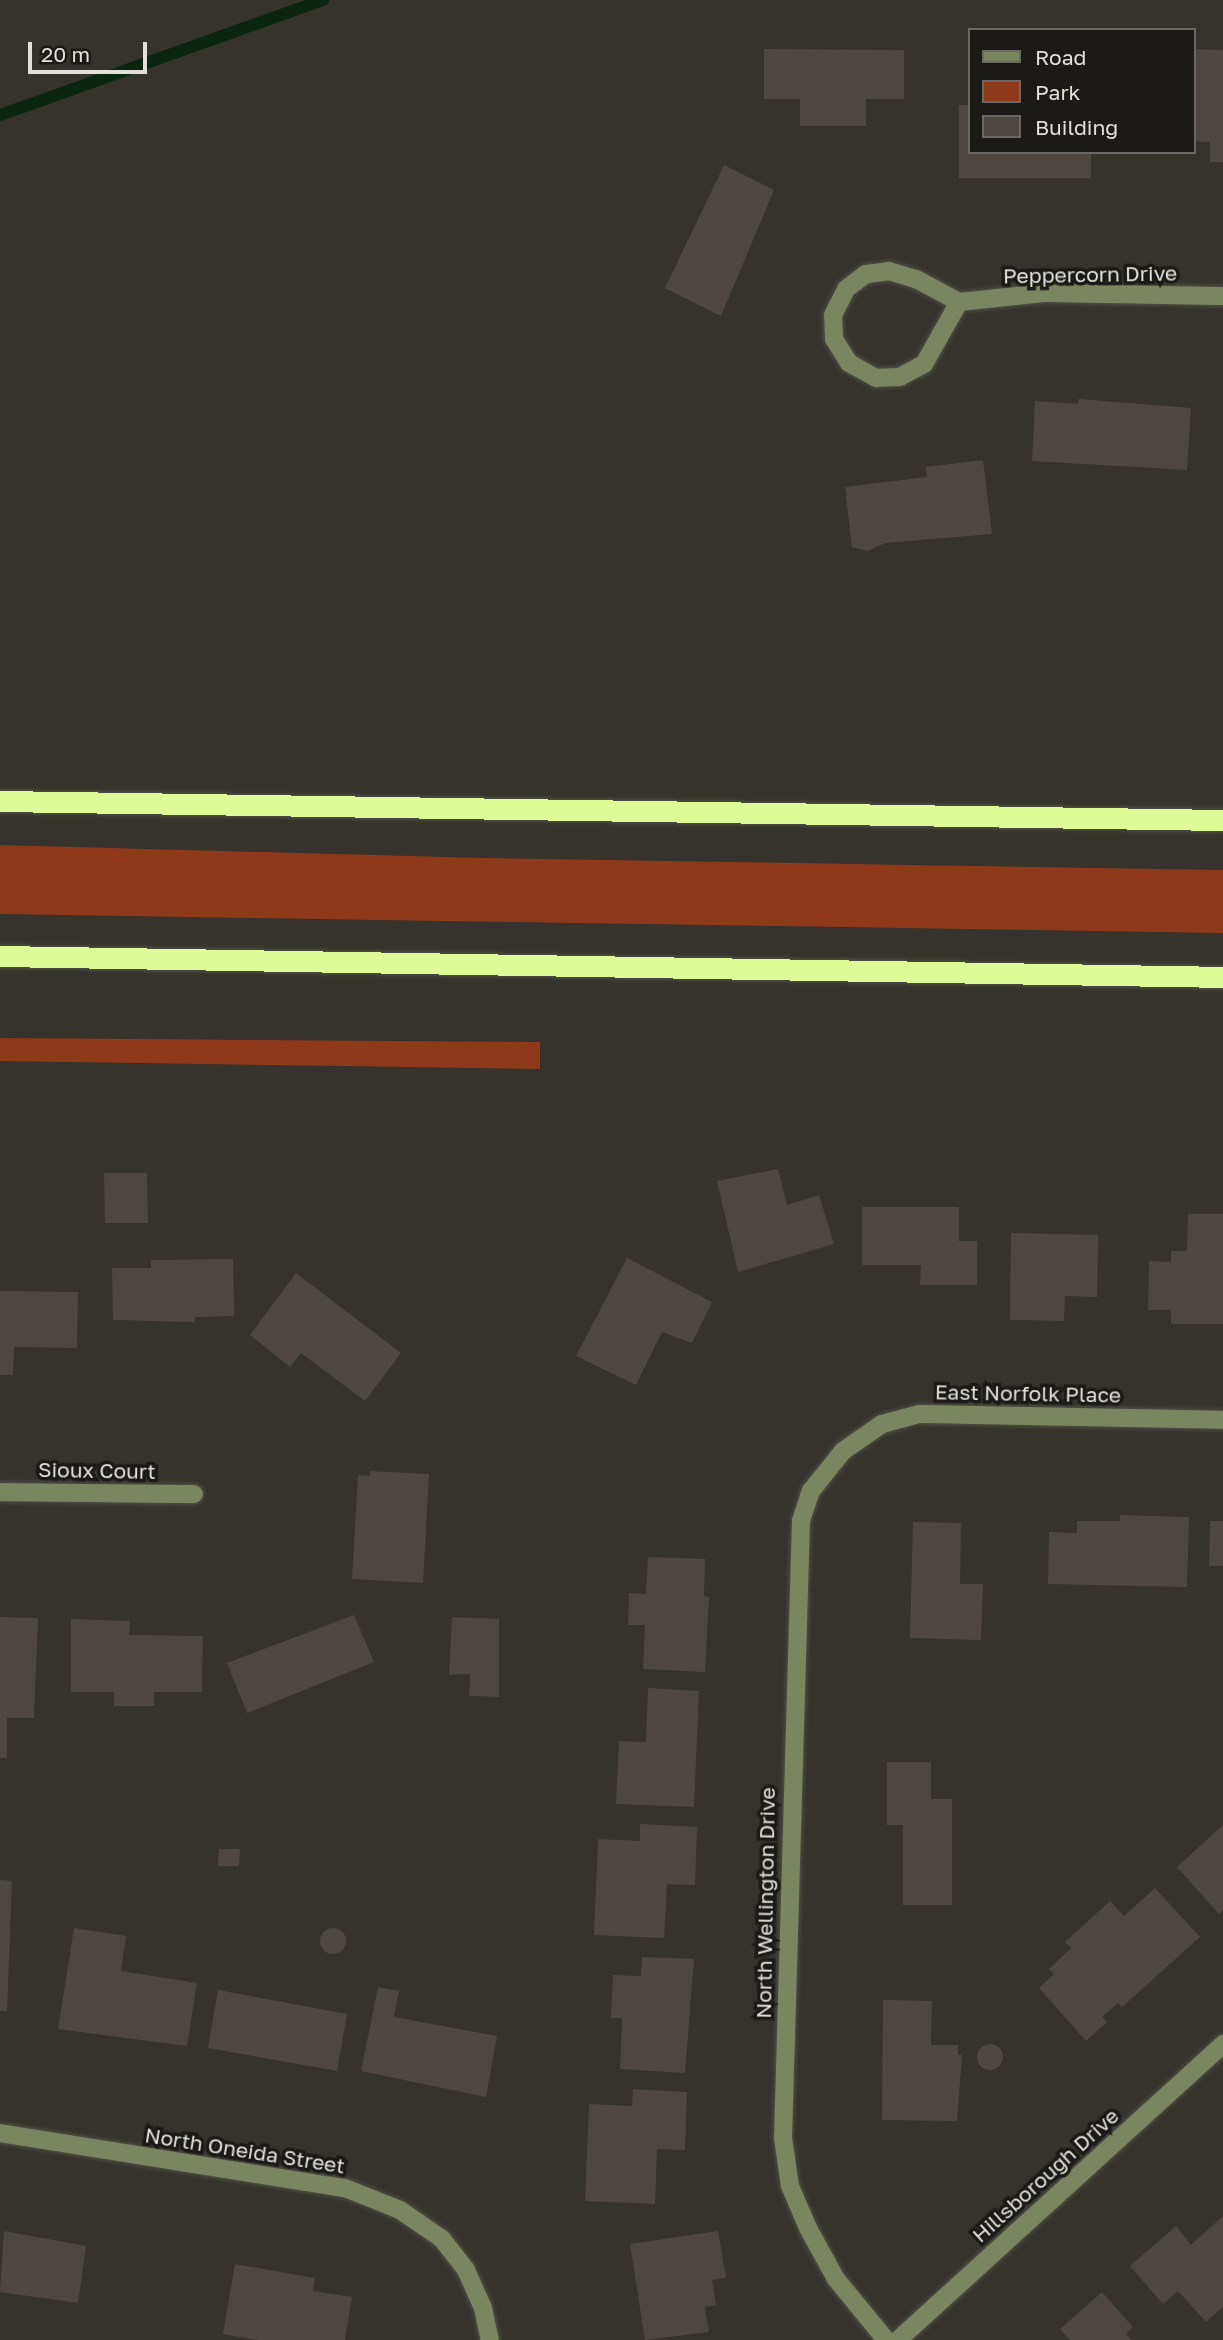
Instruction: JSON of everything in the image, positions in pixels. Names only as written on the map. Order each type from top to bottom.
[{"type":"highway","points":[[0,801],[1223,820]]},
{"type":"highway","points":[[0,956],[1223,977]]},
{"type":"street","points":[[888,271],[916,279],[958,302],[923,364],[900,377],[876,378],[849,363],[834,339],[833,315],[846,289],[866,274],[888,271]]},
{"type":"street","name":"Peppercorn Drive","points":[[958,302],[1044,293],[1223,296]]},
{"type":"street","name":"East Norfolk Place","points":[[843,1451],[882,1424],[919,1414],[1223,1420]]},
{"type":"street","name":"North Wellington Drive","points":[[843,1451],[811,1491],[800,1521],[783,2138],[790,2186],[808,2228],[836,2279],[886,2340]]},
{"type":"street","name":"Sioux Court","points":[[0,1492],[194,1494]]},
{"type":"street","name":"Hillsborough Drive","points":[[898,2340],[1223,2044]]},
{"type":"street","name":"North Oneida Street","points":[[0,2133],[345,2188],[400,2210],[442,2239],[466,2270],[484,2308],[490,2340]]},
{"type":"green space","points":[[0,845],[483,858],[1223,870],[1223,933],[0,914]]},
{"type":"green space","points":[[0,1038],[540,1042],[540,1069],[0,1061]]},
{"type":"building","points":[[764,49],[904,50],[904,99],[866,99],[866,126],[800,126],[800,99],[764,99]]},
{"type":"building","points":[[1195,49],[1223,50],[1223,162],[1210,162],[1210,142],[1195,141]]},
{"type":"building","points":[[959,105],[968,105],[968,154],[1091,154],[1091,178],[959,178]]},
{"type":"building","points":[[724,165],[774,190],[721,316],[665,288]]},
{"type":"building","points":[[1079,399],[1191,408],[1187,470],[1032,461],[1035,401],[1078,404]]},
{"type":"building","points":[[983,460],[992,534],[885,543],[868,551],[852,547],[845,487],[927,477],[926,467]]},
{"type":"building","points":[[778,1169],[787,1205],[819,1195],[834,1244],[738,1272],[717,1181]]},
{"type":"building","points":[[104,1173],[147,1173],[148,1223],[105,1223]]},
{"type":"building","points":[[862,1207],[959,1207],[959,1241],[977,1241],[977,1285],[920,1285],[921,1265],[862,1265]]},
{"type":"building","points":[[1188,1214],[1223,1214],[1223,1324],[1171,1324],[1171,1310],[1148,1310],[1149,1261],[1171,1262],[1171,1251],[1187,1251]]},
{"type":"building","points":[[1011,1233],[1098,1235],[1097,1297],[1065,1296],[1064,1321],[1010,1320]]},
{"type":"building","points":[[627,1258],[712,1302],[692,1343],[662,1332],[636,1385],[576,1356]]},
{"type":"building","points":[[233,1259],[234,1316],[195,1317],[195,1322],[113,1320],[112,1268],[151,1268],[151,1260]]},
{"type":"building","points":[[296,1273],[401,1353],[365,1401],[301,1353],[290,1367],[250,1335]]},
{"type":"building","points":[[0,1291],[78,1292],[77,1348],[14,1347],[13,1375],[0,1375]]},
{"type":"building","points":[[370,1471],[429,1474],[423,1583],[352,1579],[358,1475],[370,1476]]},
{"type":"building","points":[[1120,1515],[1189,1517],[1187,1587],[1048,1584],[1049,1532],[1077,1533],[1077,1521],[1120,1521]]},
{"type":"building","points":[[1210,1521],[1223,1521],[1223,1566],[1209,1566]]},
{"type":"building","points":[[913,1522],[961,1523],[960,1584],[983,1584],[981,1640],[910,1638]]},
{"type":"building","points":[[648,1557],[705,1559],[704,1596],[709,1597],[705,1672],[643,1669],[645,1625],[628,1625],[629,1593],[646,1594]]},
{"type":"building","points":[[354,1615],[374,1662],[247,1713],[227,1663]]},
{"type":"building","points":[[0,1617],[38,1618],[34,1718],[7,1718],[7,1758],[0,1758]]},
{"type":"building","points":[[452,1617],[499,1619],[499,1697],[469,1696],[470,1674],[449,1675]]},
{"type":"building","points":[[71,1619],[130,1621],[129,1635],[203,1636],[202,1692],[154,1692],[154,1706],[114,1706],[114,1692],[71,1692]]},
{"type":"building","points":[[648,1688],[699,1691],[694,1807],[616,1804],[619,1741],[646,1742]]},
{"type":"building","points":[[887,1762],[931,1762],[931,1799],[952,1799],[952,1905],[903,1905],[903,1825],[887,1825]]},
{"type":"building","points":[[640,1824],[697,1827],[695,1885],[667,1884],[664,1938],[594,1935],[598,1839],[640,1841]]},
{"type":"building","points":[[1223,1825],[1223,1910],[1219,1914],[1177,1867]]},
{"type":"building","points":[[219,1849],[240,1849],[239,1866],[218,1866]]},
{"type":"building","points":[[0,1880],[12,1881],[7,2011],[0,2011]]},
{"type":"building","points":[[1155,1888],[1200,1937],[1122,2007],[1118,2003],[1102,2017],[1107,2022],[1086,2041],[1039,1988],[1054,1974],[1049,1969],[1071,1948],[1065,1942],[1110,1901],[1124,1916]]},
{"type":"building","points":[[74,1928],[126,1936],[121,1971],[197,1983],[187,2046],[58,2029]]},
{"type":"building","points":[[333,1928],[342,1932],[346,1941],[342,1950],[333,1954],[324,1950],[320,1941],[324,1932]]},
{"type":"building","points":[[642,1957],[694,1959],[685,2073],[620,2069],[622,2018],[611,2018],[613,1975],[641,1976]]},
{"type":"building","points":[[378,1987],[399,1991],[394,2017],[497,2036],[486,2097],[361,2071]]},
{"type":"building","points":[[218,1990],[347,2014],[337,2071],[208,2048]]},
{"type":"building","points":[[883,2000],[932,2001],[931,2045],[958,2045],[958,2055],[962,2055],[957,2121],[882,2120]]},
{"type":"building","points":[[990,2044],[999,2048],[1003,2057],[999,2066],[990,2070],[981,2066],[977,2057],[981,2048]]},
{"type":"building","points":[[633,2089],[687,2092],[685,2150],[657,2149],[655,2204],[585,2201],[589,2104],[632,2106]]},
{"type":"building","points":[[1223,2216],[1223,2307],[1206,2322],[1178,2291],[1163,2304],[1130,2266],[1176,2226],[1191,2245]]},
{"type":"building","points":[[4,2231],[86,2246],[78,2303],[0,2292]]},
{"type":"building","points":[[718,2231],[726,2278],[712,2280],[716,2305],[705,2307],[709,2332],[645,2340],[630,2244]]},
{"type":"building","points":[[235,2264],[315,2278],[313,2291],[352,2297],[345,2340],[258,2340],[223,2334]]},
{"type":"building","points":[[1102,2292],[1133,2327],[1126,2334],[1131,2340],[1070,2340],[1060,2329]]},
{"type":"waterway","points":[[0,115],[323,0]]}]
